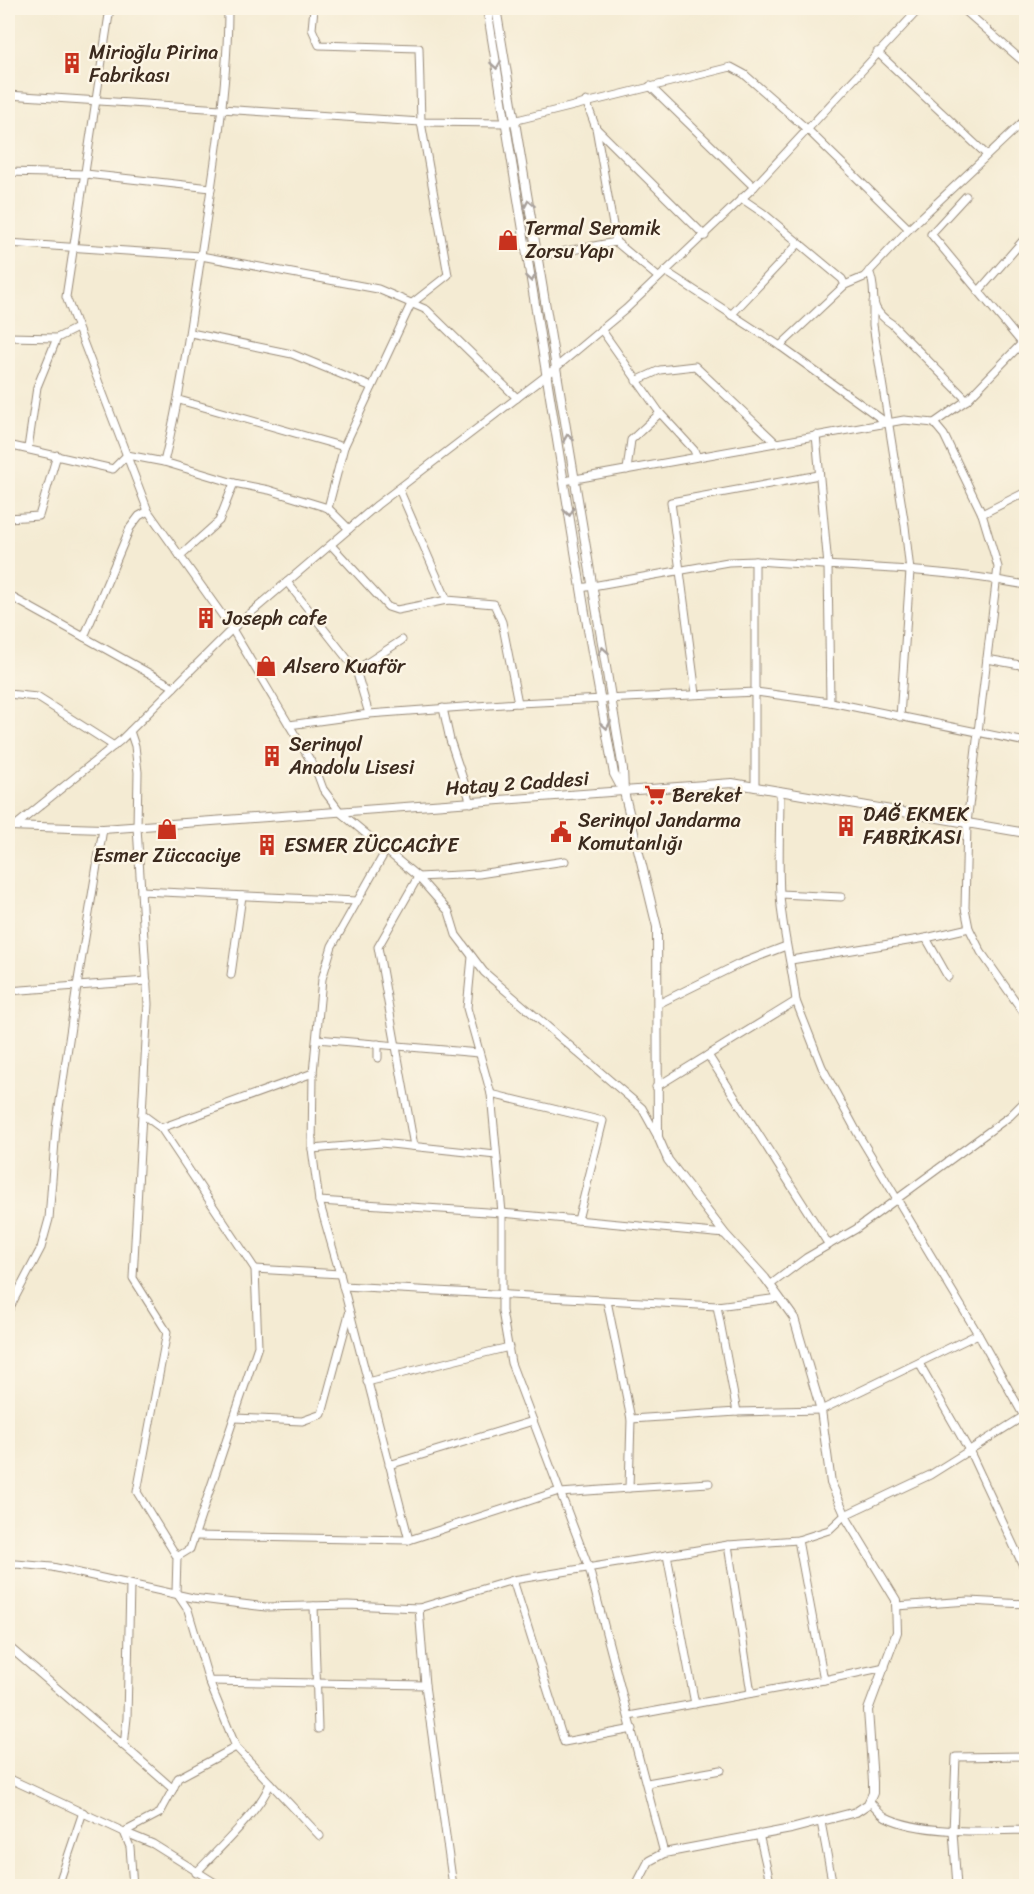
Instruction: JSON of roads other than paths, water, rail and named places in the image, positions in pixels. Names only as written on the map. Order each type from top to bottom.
[{"type":"street","points":[[110,8],[66,297],[148,511],[232,629],[316,770],[322,789],[341,813],[418,877],[449,912],[456,935],[484,972],[642,1108],[668,1160],[725,1234],[770,1285],[794,1318],[822,1410],[831,1483],[845,1515],[896,1600],[897,1632],[868,1710],[873,1782],[873,1793],[869,1801],[856,1812],[821,1822],[664,1853],[649,1861],[636,1887]]},
{"type":"street","points":[[164,462],[179,400],[191,333],[221,107],[228,8]]},
{"type":"street","points":[[314,8],[312,29],[319,45],[419,48],[421,122],[448,275],[411,304],[344,447],[328,508]]},
{"type":"street","points":[[487,8],[581,588],[614,774],[624,792]]},
{"type":"street","points":[[496,8],[575,480],[624,792],[657,927],[658,1137]]},
{"type":"street","points":[[11,826],[114,746],[232,629],[331,544],[547,375],[705,236],[808,130],[877,52],[920,8]]},
{"type":"street","points":[[962,8],[1026,64]]},
{"type":"street","points":[[877,52],[987,155]]},
{"type":"street","points":[[8,95],[221,107],[421,122],[505,123],[586,101],[731,67],[744,74],[808,130],[909,229]]},
{"type":"street","points":[[650,86],[754,187]]},
{"type":"street","points":[[586,101],[596,128],[616,242],[658,277]]},
{"type":"street","points":[[780,346],[844,285],[869,271],[909,229],[1026,119]]},
{"type":"street","points":[[596,128],[705,236]]},
{"type":"street","points":[[8,172],[86,174],[211,188]]},
{"type":"street","points":[[564,482],[904,420],[934,423],[967,400],[1025,344],[978,292],[931,234],[966,196]]},
{"type":"street","points":[[741,198],[842,279],[844,285]]},
{"type":"street","points":[[978,292],[1026,237]]},
{"type":"street","points":[[528,258],[616,242]]},
{"type":"street","points":[[8,243],[201,256],[378,290],[427,310],[517,398]]},
{"type":"street","points":[[731,315],[799,243]]},
{"type":"street","points":[[665,271],[780,346],[887,423]]},
{"type":"street","points":[[869,271],[873,325],[910,571],[900,717]]},
{"type":"street","points":[[873,302],[879,315],[892,324],[967,400]]},
{"type":"street","points":[[8,337],[57,338],[77,328]]},
{"type":"street","points":[[601,329],[636,381],[660,413],[694,450],[697,457]]},
{"type":"street","points":[[191,333],[292,354],[372,387]]},
{"type":"street","points":[[28,448],[37,387],[57,338]]},
{"type":"street","points":[[636,381],[660,370],[695,366],[775,442]]},
{"type":"street","points":[[179,400],[344,447]]},
{"type":"street","points":[[627,470],[631,440],[660,413]]},
{"type":"street","points":[[934,423],[944,435],[982,514],[998,567],[967,823],[965,908],[969,928],[981,952],[1026,1016]]},
{"type":"street","points":[[816,435],[828,566],[830,702]]},
{"type":"street","points":[[8,445],[112,470],[127,455]]},
{"type":"street","points":[[8,518],[39,516],[57,455]]},
{"type":"street","points":[[127,455],[164,462],[328,508],[349,529]]},
{"type":"street","points":[[696,694],[671,502],[819,475]]},
{"type":"street","points":[[180,556],[219,521],[234,483]]},
{"type":"street","points":[[399,489],[447,600]]},
{"type":"street","points":[[982,514],[1026,492]]},
{"type":"street","points":[[84,637],[130,528],[140,516],[148,511]]},
{"type":"street","points":[[331,544],[388,607],[398,610],[447,600],[494,604],[502,622],[518,703]]},
{"type":"street","points":[[581,588],[728,562],[755,561],[910,571],[997,579],[1026,585]]},
{"type":"street","points":[[755,561],[755,787]]},
{"type":"street","points":[[287,582],[356,670],[369,714]]},
{"type":"street","points":[[8,595],[174,687]]},
{"type":"street","points":[[356,670],[402,640]]},
{"type":"street","points":[[987,658],[1026,666]]},
{"type":"street","points":[[289,725],[369,714],[443,708],[756,692],[830,702],[1026,742]]},
{"type":"street","points":[[8,694],[37,697],[114,746]]},
{"type":"street","points":[[443,708],[450,740],[471,803]]},
{"type":"street","points":[[130,731],[135,746],[138,772],[137,827],[148,1005],[133,1278],[167,1332],[137,1492],[177,1557],[176,1592],[188,1610],[209,1681],[236,1747],[320,1836]]},
{"type":"street","name":"Hatay 2 Caddesi","points":[[11,826],[48,829],[137,827],[732,783],[1026,833]]},
{"type":"street","points":[[8,1567],[16,1564],[52,1567],[130,1585],[176,1592],[193,1598],[266,1607],[419,1608],[513,1580],[728,1545],[798,1540],[829,1530],[845,1515],[930,1475],[1025,1418],[978,1334],[858,1134],[822,1067],[796,1000],[791,960],[786,945],[780,894],[780,791]]},
{"type":"street","points":[[8,1311],[40,1248],[49,1219],[56,1128],[103,829]]},
{"type":"street","points":[[386,852],[333,946],[322,979],[313,1073],[312,1149],[319,1201],[409,1540]]},
{"type":"street","points":[[418,877],[479,874],[565,861]]},
{"type":"street","points":[[414,1146],[378,947],[418,877]]},
{"type":"street","points":[[141,891],[357,901]]},
{"type":"street","points":[[780,894],[841,897]]},
{"type":"street","points":[[231,975],[242,896]]},
{"type":"street","points":[[791,960],[926,938],[969,928]]},
{"type":"street","points":[[926,938],[948,977]]},
{"type":"street","points":[[658,1004],[739,963],[786,945]]},
{"type":"street","points":[[472,957],[467,1008],[491,1094],[502,1213],[502,1295],[512,1363],[589,1568],[664,1853]]},
{"type":"street","points":[[8,991],[147,981]]},
{"type":"street","points":[[656,1087],[796,1000]]},
{"type":"street","points":[[317,1039],[479,1053]]},
{"type":"street","points":[[378,1044],[378,1058]]},
{"type":"street","points":[[708,1055],[829,1245]]},
{"type":"street","points":[[161,1128],[313,1073]]},
{"type":"street","points":[[491,1094],[603,1121],[578,1220]]},
{"type":"street","points":[[770,1285],[856,1229],[1010,1116],[1026,1100]]},
{"type":"street","points":[[142,1114],[161,1128],[255,1269],[258,1346],[195,1536],[190,1549],[177,1557]]},
{"type":"street","points":[[312,1149],[381,1143],[496,1155]]},
{"type":"street","points":[[319,1201],[502,1213],[725,1234]]},
{"type":"street","points":[[255,1269],[340,1274]]},
{"type":"street","points":[[343,1286],[717,1306],[779,1298]]},
{"type":"street","points":[[607,1301],[631,1419],[629,1488]]},
{"type":"street","points":[[717,1306],[737,1412]]},
{"type":"street","points":[[235,1418],[302,1421],[322,1414],[349,1313]]},
{"type":"street","points":[[631,1419],[737,1412],[822,1410],[978,1334]]},
{"type":"street","points":[[367,1382],[509,1347]]},
{"type":"street","points":[[919,1363],[970,1452],[1026,1572]]},
{"type":"street","points":[[389,1466],[533,1421]]},
{"type":"street","points":[[195,1536],[409,1540],[560,1492],[709,1483]]},
{"type":"street","points":[[798,1540],[825,1680]]},
{"type":"street","points":[[728,1545],[751,1693]]},
{"type":"street","points":[[667,1555],[695,1704]]},
{"type":"street","points":[[513,1580],[564,1742],[633,1729]]},
{"type":"street","points":[[124,1746],[127,1718],[130,1585]]},
{"type":"street","points":[[896,1606],[969,1601],[1026,1604]]},
{"type":"street","points":[[314,1606],[318,1730]]},
{"type":"street","points":[[419,1608],[425,1685],[453,1887]]},
{"type":"street","points":[[8,1646],[173,1790]]},
{"type":"street","points":[[629,1716],[885,1667]]},
{"type":"street","points":[[209,1681],[425,1685]]},
{"type":"street","points":[[124,1832],[159,1814],[178,1778],[236,1747]]},
{"type":"street","points":[[957,1887],[953,1832],[956,1757],[1026,1756]]},
{"type":"street","points":[[647,1783],[721,1770]]},
{"type":"street","points":[[8,1778],[153,1844],[220,1887]]},
{"type":"street","points":[[196,1873],[247,1817],[268,1790],[270,1783]]},
{"type":"street","points":[[869,1801],[880,1813],[892,1820],[953,1832],[1026,1830]]},
{"type":"street","points":[[58,1887],[83,1812]]},
{"type":"street","points":[[821,1822],[833,1887]]},
{"type":"street","points":[[124,1832],[130,1847],[133,1887]]},
{"type":"street","points":[[759,1834],[771,1887]]},
{"type":"place","name":"Mirioğlu Pirina Fabrikası","points":[[72,63]]},
{"type":"place","name":"Termal Seramik Zorsu Yapı","points":[[508,240]]},
{"type":"place","name":"Joseph cafe","points":[[206,618]]},
{"type":"place","name":"Alsero Kuaför","points":[[266,666]]},
{"type":"place","name":"Serinyol Anadolu Lisesi","points":[[272,756]]},
{"type":"place","name":"Bereket","points":[[655,795]]},
{"type":"place","name":"DAĞ EKMEK FABRİKASI","points":[[846,826]]},
{"type":"place","name":"Esmer Züccaciye","points":[[167,829]]},
{"type":"place","name":"Serinyol Jandarma Komutanlığı","points":[[561,832]]},
{"type":"place","name":"ESMER ZÜCCACİYE","points":[[267,845]]}]
